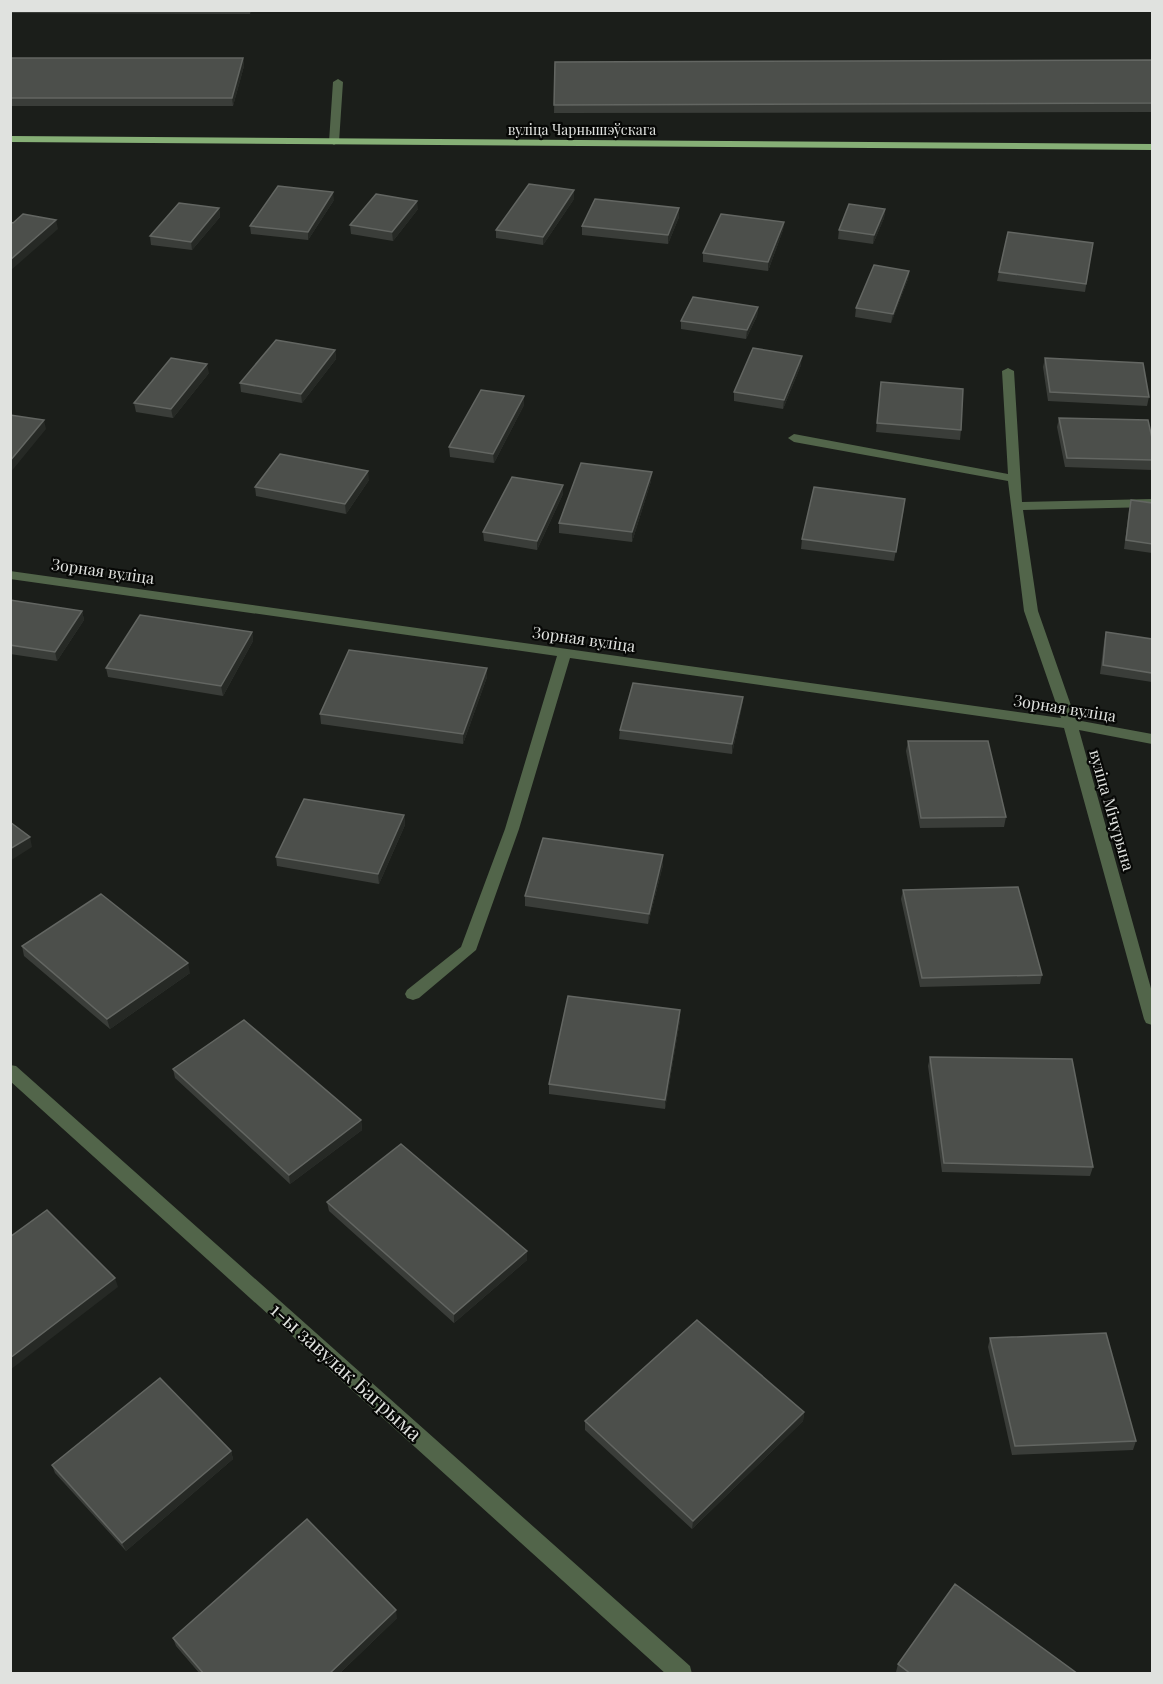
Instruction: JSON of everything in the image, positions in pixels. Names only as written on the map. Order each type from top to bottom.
[{"type":"main road","name":"вуліца Чарнышэўскага","points":[[10,140],[1152,147]]},
{"type":"street","points":[[334,142],[338,82]]},
{"type":"street","name":"вуліца Мічурына","points":[[1008,371],[1016,506],[1030,611],[1070,724],[1152,1019]]},
{"type":"street","points":[[794,438],[1015,479]]},
{"type":"street","points":[[1016,506],[1152,503]]},
{"type":"street","name":"Зорная вуліца","points":[[10,575],[1070,724],[1152,739]]},
{"type":"street","points":[[413,994],[468,950],[512,829],[565,653]]},
{"type":"street","name":"1-ы завулак Багрыма","points":[[10,1071],[682,1674]]},
{"type":"building","points":[[10,58],[243,58],[232,98],[10,98]]},
{"type":"building","points":[[1152,60],[1152,103],[554,105],[555,62]]},
{"type":"building","points":[[529,184],[574,190],[543,237],[496,230]]},
{"type":"building","points":[[278,186],[333,192],[308,232],[250,226]]},
{"type":"building","points":[[376,194],[417,201],[392,232],[350,225]]},
{"type":"building","points":[[595,199],[679,208],[668,235],[582,226]]},
{"type":"building","points":[[179,203],[219,208],[191,242],[150,236]]},
{"type":"building","points":[[849,204],[885,209],[874,235],[839,230]]},
{"type":"building","points":[[23,214],[56,220],[10,260],[10,222],[13,223]]},
{"type":"building","points":[[721,214],[784,222],[768,262],[703,253]]},
{"type":"building","points":[[1008,232],[1093,243],[1086,284],[999,272]]},
{"type":"building","points":[[874,265],[909,271],[893,314],[856,308]]},
{"type":"building","points":[[693,297],[758,307],[747,330],[681,321]]},
{"type":"building","points":[[276,340],[335,350],[301,394],[240,383]]},
{"type":"building","points":[[753,348],[802,356],[784,400],[734,392]]},
{"type":"building","points":[[171,358],[207,364],[171,409],[134,403]]},
{"type":"building","points":[[1045,358],[1143,363],[1149,397],[1050,392]]},
{"type":"building","points":[[881,382],[963,389],[961,430],[877,423]]},
{"type":"building","points":[[481,390],[524,396],[493,454],[449,447]]},
{"type":"building","points":[[10,415],[44,420],[10,461]]},
{"type":"building","points":[[1059,418],[1148,420],[1152,438],[1152,460],[1067,458]]},
{"type":"building","points":[[280,454],[368,471],[345,504],[255,487]]},
{"type":"building","points":[[581,463],[652,472],[632,532],[559,523]]},
{"type":"building","points":[[512,477],[563,485],[537,541],[483,532]]},
{"type":"building","points":[[814,487],[905,499],[896,552],[802,539]]},
{"type":"building","points":[[1131,500],[1152,503],[1152,544],[1126,540]]},
{"type":"building","points":[[10,600],[82,611],[55,652],[10,645]]},
{"type":"building","points":[[140,615],[252,632],[221,686],[106,668]]},
{"type":"building","points":[[1106,632],[1152,639],[1152,673],[1103,665]]},
{"type":"building","points":[[349,650],[487,668],[463,734],[320,714]]},
{"type":"building","points":[[633,683],[743,697],[732,744],[620,730]]},
{"type":"building","points":[[908,741],[988,741],[1006,817],[921,818]]},
{"type":"building","points":[[304,799],[404,815],[378,874],[276,857]]},
{"type":"building","points":[[10,822],[30,837],[10,849]]},
{"type":"building","points":[[543,838],[663,855],[649,914],[525,896]]},
{"type":"building","points":[[1018,887],[1042,975],[922,978],[903,890]]},
{"type":"building","points":[[101,894],[188,963],[107,1019],[22,946]]},
{"type":"building","points":[[568,996],[680,1010],[665,1100],[549,1084]]},
{"type":"building","points":[[244,1020],[361,1120],[289,1175],[173,1069]]},
{"type":"building","points":[[930,1057],[1072,1059],[1093,1167],[944,1163]]},
{"type":"building","points":[[401,1144],[527,1251],[454,1314],[327,1202]]},
{"type":"building","points":[[47,1210],[115,1278],[10,1358],[10,1237]]},
{"type":"building","points":[[697,1320],[804,1412],[693,1521],[585,1421]]},
{"type":"building","points":[[1106,1333],[1136,1441],[1015,1446],[990,1338]]},
{"type":"building","points":[[160,1378],[231,1451],[122,1543],[52,1465]]},
{"type":"building","points":[[307,1519],[396,1610],[329,1674],[204,1674],[173,1638]]},
{"type":"building","points":[[955,1584],[1078,1674],[911,1674],[898,1664]]}]
